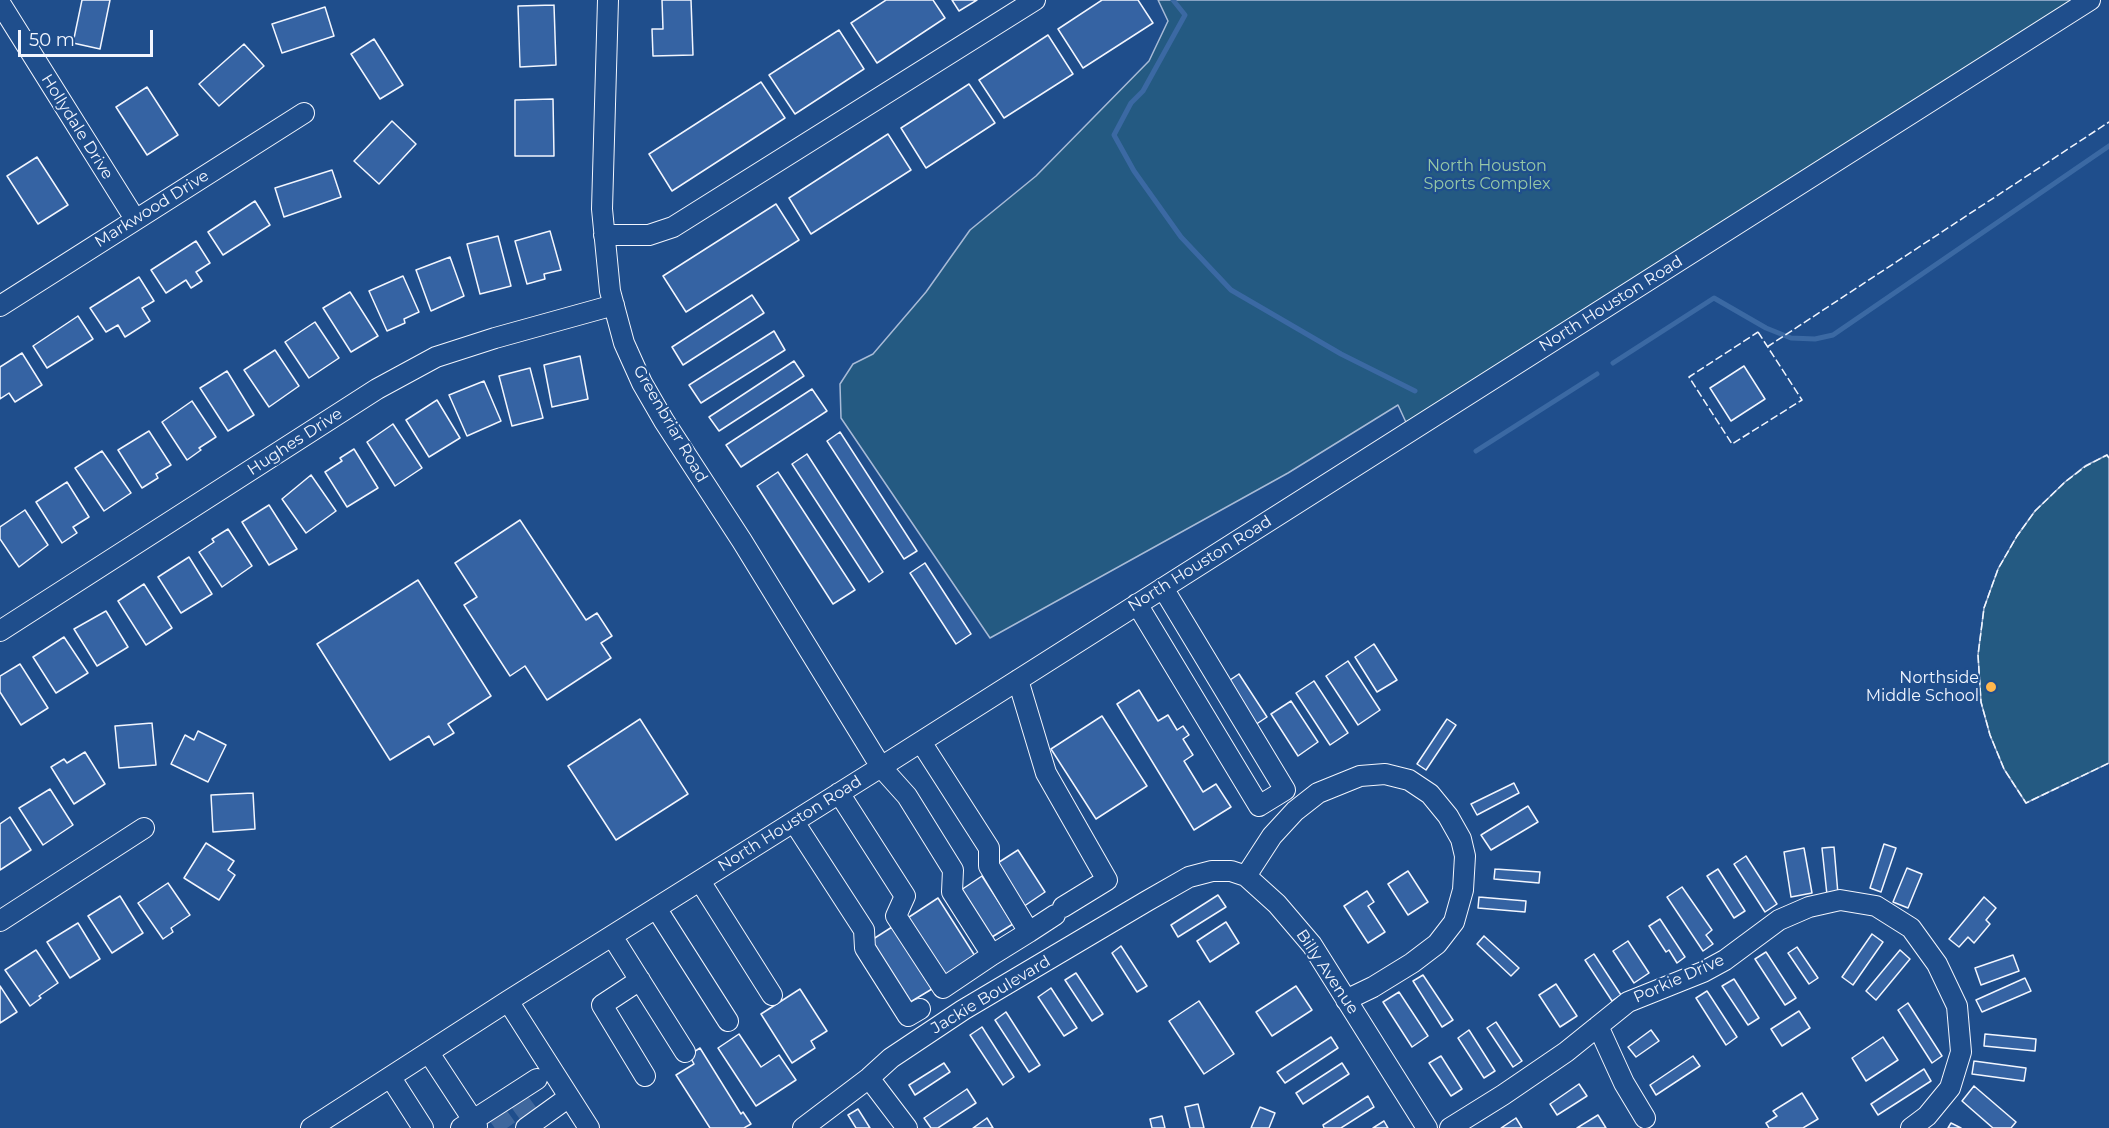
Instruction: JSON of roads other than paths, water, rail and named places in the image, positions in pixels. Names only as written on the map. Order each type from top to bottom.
[{"type":"street","name":"Greenbriar Road","points":[[608,0],[602,209],[610,291],[624,343],[642,383],[664,421],[742,541],[881,767],[907,796],[953,870],[952,892],[992,955]]},
{"type":"street","points":[[604,235],[649,235],[673,227],[1035,0]]},
{"type":"street","name":"North Houston Road","points":[[311,1128],[2090,0]]},
{"type":"street","name":"Hollydale Drive","points":[[0,3],[135,219]]},
{"type":"street","name":"Markwood Drive","points":[[0,306],[304,113]]},
{"type":"street","name":"Hughes Drive","points":[[0,631],[377,389],[436,357],[614,305]]},
{"type":"street","points":[[1137,604],[1259,806],[1286,790],[1163,588]]},
{"type":"street","points":[[839,793],[905,896],[896,916],[943,988],[1107,880],[1046,773],[1018,680]]},
{"type":"street","points":[[921,742],[989,848],[989,866],[1029,932]]},
{"type":"street","points":[[1246,876],[1272,836],[1295,811],[1318,793],[1360,776],[1385,774],[1409,780],[1430,794],[1448,816],[1461,839],[1465,856],[1463,890],[1454,922],[1437,944],[1412,963],[1373,987],[1346,999]]},
{"type":"street","points":[[794,822],[864,930],[865,948],[908,1016],[920,1009]]},
{"type":"street","points":[[0,921],[144,828]]},
{"type":"street","name":"Jackie Boulevard","points":[[803,1128],[869,1078],[891,1058],[963,1010],[1190,877],[1212,871],[1231,871],[1246,876]]},
{"type":"street","name":"Billy Avenue","points":[[1246,876],[1277,904],[1312,945],[1427,1128]]},
{"type":"street","points":[[700,881],[772,995]]},
{"type":"street","name":"Porkie Drive","points":[[1450,1128],[1566,1052],[1628,1002],[1703,972],[1725,960],[1779,920],[1809,908],[1840,900],[1876,906],[1911,928],[1937,964],[1957,1006],[1961,1052],[1950,1088],[1927,1116],[1911,1128]]},
{"type":"street","points":[[656,908],[728,1022]]},
{"type":"street","points":[[612,936],[685,1052]]},
{"type":"street","points":[[640,980],[602,1005],[645,1076]]},
{"type":"street","points":[[508,1001],[545,1075],[562,1103],[589,1128]]},
{"type":"street","points":[[1598,1026],[1624,1083],[1645,1118]]},
{"type":"street","points":[[429,1053],[471,1125],[495,1111],[525,1112],[562,1103]]},
{"type":"street","points":[[525,1112],[545,1075]]},
{"type":"street","points":[[391,1078],[423,1128]]},
{"type":"street","points":[[869,1078],[907,1128]]},
{"type":"waterway","points":[[1173,0],[1185,15],[1143,91],[1131,103],[1114,135],[1134,171],[1181,237],[1231,290],[1341,354],[1415,391]]},
{"type":"waterway","points":[[1613,363],[1714,298],[1766,328],[1791,338],[1815,339],[1833,335],[2109,146]]},
{"type":"waterway","points":[[1476,451],[1597,374]]},
{"type":"tunnel","points":[[519,1101],[530,1116]]},
{"type":"tunnel","points":[[497,1114],[507,1128]]},
{"type":"place","name":"Northside Middle School","points":[[1991,687]]},
{"type":"park label","name":"North Houston Sports Complex","points":[[1487,175]]}]
